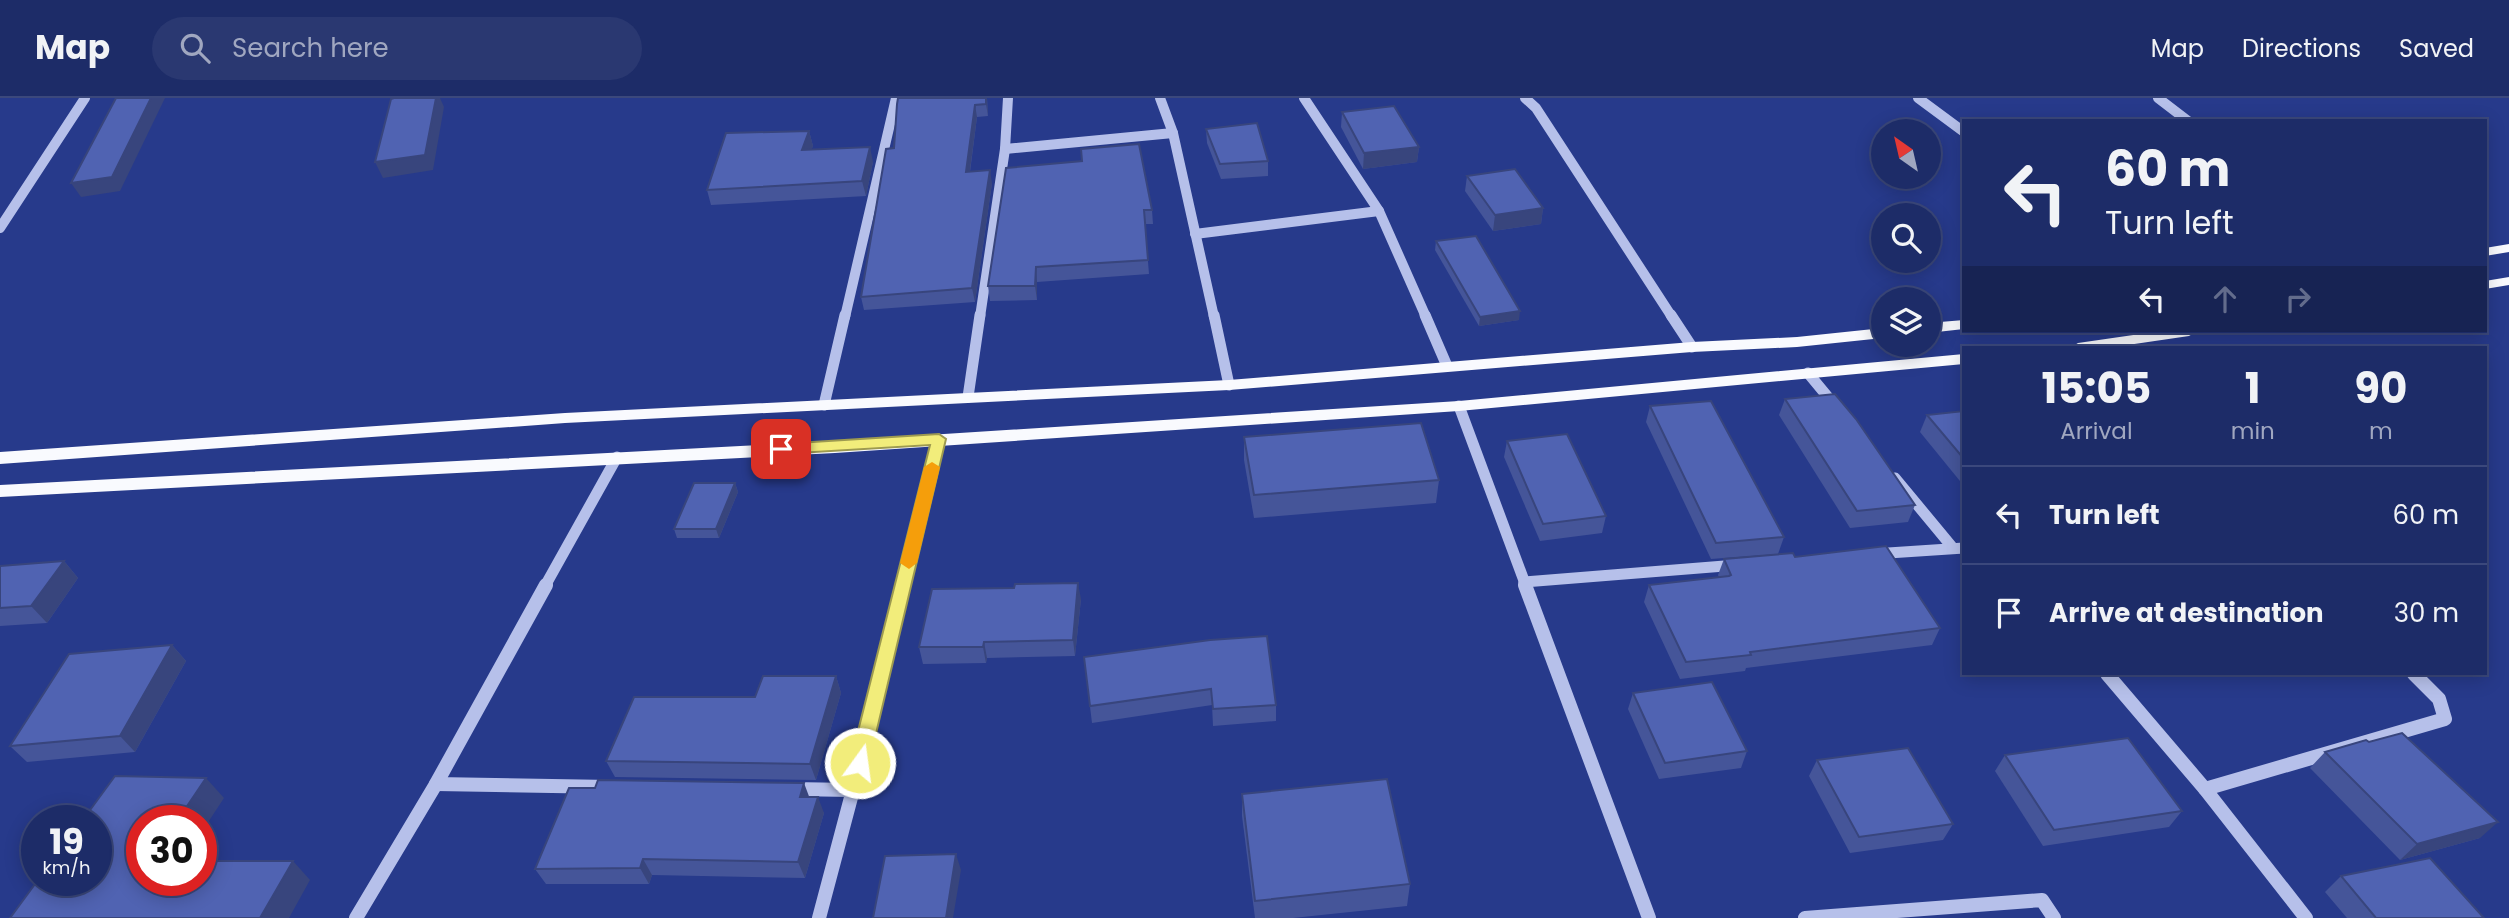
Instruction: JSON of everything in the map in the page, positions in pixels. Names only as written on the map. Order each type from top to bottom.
[{"type":"main road","points":[[2487,252],[2509,248]]},
{"type":"main road","points":[[2487,285],[2509,281]]},
{"type":"main road","points":[[1941,327],[1962,324]]},
{"type":"main road","points":[[2091,346],[2176,333]]},
{"type":"main road","points":[[0,458],[565,418],[1229,385],[1871,334]]},
{"type":"main road","points":[[0,491],[939,439],[1459,406],[1962,359]]},
{"type":"street","points":[[0,228],[85,98]]},
{"type":"street","points":[[824,404],[896,98]]},
{"type":"street","points":[[968,397],[1005,149],[1008,98]]},
{"type":"street","points":[[1160,98],[1173,133],[1229,385]]},
{"type":"street","points":[[1304,98],[1380,211],[1447,366]]},
{"type":"street","points":[[1525,98],[1536,108],[1692,347]]},
{"type":"street","points":[[1918,98],[1962,131]]},
{"type":"street","points":[[2158,98],[2185,119]]},
{"type":"street","points":[[1005,149],[1173,133]]},
{"type":"street","points":[[1195,234],[1380,211]]},
{"type":"street","points":[[1808,373],[1842,414]]},
{"type":"street","points":[[1459,406],[1649,918]]},
{"type":"street","points":[[819,918],[939,439]]},
{"type":"street","points":[[356,918],[436,784],[617,457]]},
{"type":"street","points":[[1885,466],[1958,548]]},
{"type":"street","points":[[1856,555],[1958,548]]},
{"type":"street","points":[[1524,582],[1745,564]]},
{"type":"street","points":[[2108,675],[2204,789],[2306,918]]},
{"type":"street","points":[[2204,789],[2445,719],[2444,708],[2437,695],[2415,675]]},
{"type":"street","points":[[436,784],[631,787]]},
{"type":"street","points":[[770,789],[853,790]]},
{"type":"street","points":[[1805,918],[2042,901],[2054,918]]},
{"type":"building","points":[[116,98],[151,98],[112,177],[71,183]]},
{"type":"building","points":[[436,98],[425,155],[375,162],[391,99]]},
{"type":"building","points":[[898,98],[986,98],[986,104],[975,105],[966,172],[990,170],[972,288],[861,297],[886,149],[894,148]]},
{"type":"building","points":[[1394,106],[1419,147],[1364,153],[1342,112]]},
{"type":"building","points":[[1257,123],[1268,161],[1220,164],[1206,129]]},
{"type":"building","points":[[809,131],[802,150],[870,147],[862,181],[707,190],[726,133]]},
{"type":"building","points":[[1139,144],[1152,210],[1144,210],[1148,260],[1036,267],[1035,286],[988,286],[1006,168],[1082,161],[1081,149]]},
{"type":"building","points":[[1515,169],[1543,208],[1495,215],[1467,176]]},
{"type":"building","points":[[1476,236],[1520,311],[1480,317],[1436,241]]},
{"type":"building","points":[[1835,394],[1856,419],[1915,505],[1857,511],[1785,399]]},
{"type":"building","points":[[1711,401],[1784,537],[1716,543],[1650,406]]},
{"type":"building","points":[[1962,411],[1962,457],[1927,415]]},
{"type":"building","points":[[1421,423],[1439,480],[1254,495],[1244,437]]},
{"type":"building","points":[[1567,434],[1606,516],[1543,524],[1507,441]]},
{"type":"building","points":[[694,483],[735,483],[716,529],[674,529]]},
{"type":"building","points":[[1886,546],[1940,628],[1686,662],[1649,585],[1729,576],[1731,575],[1724,559],[1793,553],[1795,557]]},
{"type":"building","points":[[64,561],[31,606],[0,608],[0,566]]},
{"type":"building","points":[[1078,583],[1073,640],[984,642],[983,647],[919,647],[932,589],[1014,588],[1015,584]]},
{"type":"building","points":[[1267,636],[1276,705],[1213,709],[1211,689],[1090,706],[1084,657],[1210,640]]},
{"type":"building","points":[[172,645],[120,736],[10,746],[69,654]]},
{"type":"building","points":[[763,676],[836,676],[810,764],[606,761],[634,697],[755,697]]},
{"type":"building","points":[[1712,682],[1747,751],[1665,763],[1633,693]]},
{"type":"building","points":[[2402,733],[2498,822],[2417,844],[2325,752]]},
{"type":"building","points":[[2128,738],[2182,811],[2054,830],[2005,755]]},
{"type":"building","points":[[1908,748],[1953,824],[1859,837],[1817,760]]},
{"type":"building","points":[[115,776],[206,778],[188,805],[126,805],[126,896],[217,896],[217,861],[293,861],[260,918],[10,918],[26,896],[112,896],[112,805],[94,805]]},
{"type":"building","points":[[1387,779],[1410,884],[1255,901],[1242,794]]},
{"type":"building","points":[[598,780],[804,783],[800,797],[818,797],[798,862],[643,859],[640,868],[535,869],[569,788],[595,788]]},
{"type":"building","points":[[956,854],[946,918],[873,918],[885,856]]},
{"type":"building","points":[[2430,858],[2484,918],[2376,918],[2341,876]]},
{"type":"slow traffic","points":[[909,563],[932,467]]},
{"type":"route","points":[[781,449],[939,439],[860,763]]}]
